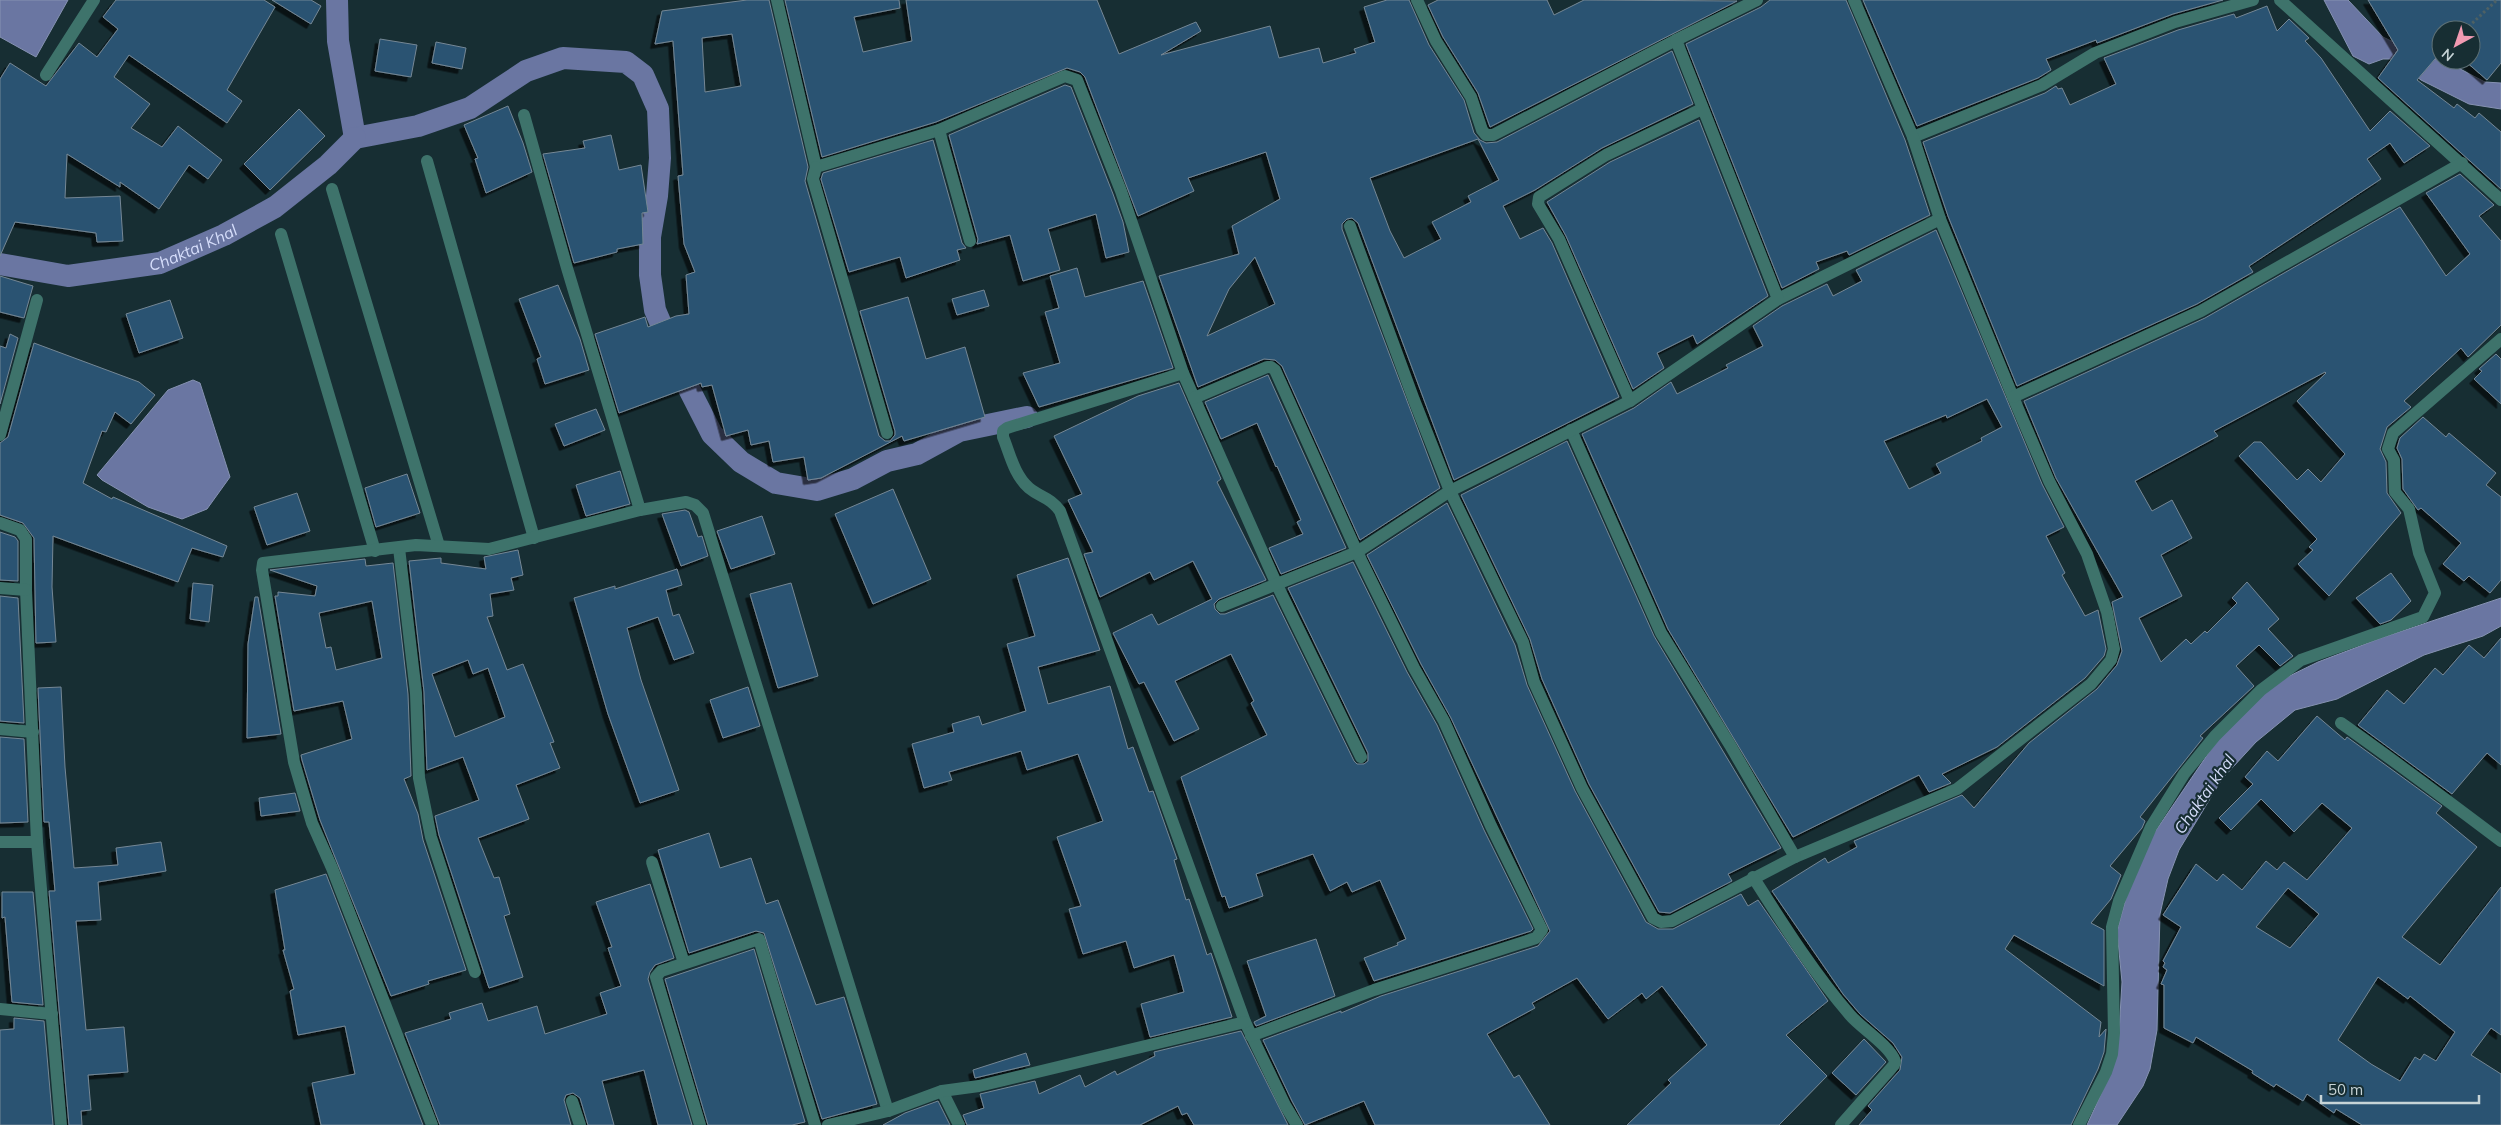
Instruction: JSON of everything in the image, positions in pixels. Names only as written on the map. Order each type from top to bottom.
[{"type":"street","points":[[46,75],[94,0]]},
{"type":"street","points":[[777,0],[816,167],[813,179],[887,433]]},
{"type":"street","points":[[1417,0],[1436,41],[1471,96],[1482,130],[1486,135],[1493,135],[1676,40],[1742,3],[1756,0]]},
{"type":"street","points":[[1350,226],[1414,400],[1450,491],[1523,642],[1534,682],[1582,788],[1654,918],[1661,922],[1672,921],[1794,857],[1958,789],[2091,684],[2111,660],[2114,649],[2109,619],[2086,554],[2049,481],[2013,397],[1940,218],[1913,137],[1854,0]]},
{"type":"street","points":[[1913,137],[2042,85],[2095,53],[2175,22],[2253,0]]},
{"type":"street","points":[[2280,0],[2501,200]]},
{"type":"street","points":[[1676,40],[1778,299]]},
{"type":"street","points":[[816,167],[940,130],[1065,76],[1076,80],[1121,191],[1183,373],[1277,585],[1362,757]]},
{"type":"street","points":[[1630,401],[1559,239],[1538,204],[1539,197],[1606,155],[1702,109]]},
{"type":"street","points":[[524,115],[567,268],[640,510]]},
{"type":"street","points":[[940,130],[970,241]]},
{"type":"street","points":[[427,161],[534,538]]},
{"type":"street","points":[[2013,397],[2201,311],[2462,163]]},
{"type":"street","points":[[332,189],[439,546]]},
{"type":"street","points":[[1222,606],[1357,552],[1450,491],[1630,401],[1778,299],[1940,218]]},
{"type":"street","points":[[281,234],[375,551]]},
{"type":"street","points":[[0,435],[37,300]]},
{"type":"street","points":[[2078,1125],[2106,1072],[2112,1054],[2114,1033],[2112,926],[2120,901],[2151,827],[2190,767],[2215,736],[2261,690],[2301,660],[2423,617],[2435,593],[2419,552],[2409,509],[2395,492],[2394,460],[2388,449],[2393,433],[2501,339]]},
{"type":"street","points":[[1194,398],[1271,366],[1275,370],[1357,552],[1414,668],[1444,721],[1491,826],[1542,930],[1536,938],[1374,990],[1251,1036]]},
{"type":"street","points":[[1183,373],[1007,428],[1003,431],[1003,437],[1018,476],[1028,487],[1054,503],[1060,511],[1245,1022],[1285,1105],[1297,1125]]},
{"type":"street","points":[[1571,430],[1661,633],[1730,745],[1794,857]]},
{"type":"street","points":[[432,1125],[332,868],[312,823],[294,762],[262,570],[264,563],[416,545],[489,549],[640,510],[686,502],[695,505],[703,513],[888,1111]]},
{"type":"street","points":[[0,523],[20,530],[26,539],[26,590],[37,842],[61,1125]]},
{"type":"street","points":[[399,548],[416,693],[419,778],[431,837],[475,972]]},
{"type":"street","points":[[0,588],[26,590]]},
{"type":"street","points":[[2341,723],[2410,771],[2441,798],[2501,841]]},
{"type":"street","points":[[0,729],[33,732]]},
{"type":"street","points":[[0,842],[37,842]]},
{"type":"street","points":[[652,862],[684,963]]},
{"type":"street","points":[[1753,877],[1818,975],[1851,1016],[1891,1053],[1895,1061],[1894,1065],[1841,1125]]},
{"type":"street","points":[[700,1125],[656,984],[656,977],[661,971],[759,939],[815,1125]]},
{"type":"street","points":[[0,1010],[52,1014]]},
{"type":"street","points":[[828,1125],[888,1111],[942,1091],[979,1086],[1245,1022]]},
{"type":"street","points":[[942,1091],[959,1125]]},
{"type":"street","points":[[572,1101],[580,1125]]},
{"type":"path","points":[[2476,20],[2497,0]]},
{"type":"water","points":[[0,0],[68,0],[36,57],[0,37]]},
{"type":"water","points":[[2324,0],[2348,0],[2383,37],[2426,58],[2431,59],[2431,70],[2462,70],[2485,82],[2501,83],[2501,109],[2469,104],[2421,80],[2394,59],[2383,59],[2369,64],[2353,56]]},
{"type":"water","points":[[193,380],[200,383],[230,477],[207,509],[182,519],[148,507],[102,480],[97,475],[168,390]]},
{"type":"water","name":"Chaktai khal","points":[[2501,598],[2501,626],[2483,636],[2424,655],[2337,699],[2295,710],[2256,742],[2222,779],[2179,850],[2168,879],[2160,914],[2157,1030],[2150,1069],[2143,1086],[2117,1125],[2087,1125],[2111,1072],[2119,1033],[2122,982],[2117,931],[2126,898],[2146,845],[2216,742],[2273,684],[2318,662],[2381,638]]},
{"type":"building","points":[[116,0],[264,0],[275,7],[227,90],[242,101],[227,123],[129,55],[114,77],[150,104],[131,128],[162,147],[178,126],[222,160],[208,179],[189,165],[159,209],[120,182],[120,187],[67,154],[65,198],[120,196],[123,241],[97,242],[96,233],[15,222],[0,256],[0,79],[10,63],[46,86],[79,43],[97,57],[118,29],[103,17]]},
{"type":"building","points":[[272,0],[311,0],[321,6],[311,24]]},
{"type":"building","points":[[747,0],[769,0],[808,167],[805,181],[879,436],[885,441],[890,441],[895,435],[895,431],[860,311],[908,297],[926,359],[965,347],[985,417],[904,441],[902,436],[821,478],[808,480],[804,457],[773,462],[769,441],[751,445],[748,430],[726,436],[712,385],[702,387],[701,383],[619,413],[595,334],[645,317],[648,327],[676,316],[689,314],[686,275],[695,272],[684,244],[678,176],[683,175],[673,41],[655,44],[662,11]],"holes":[[[732,34],[741,86],[705,92],[702,38]]]},
{"type":"building","points":[[785,0],[899,0],[900,8],[854,17],[863,52],[912,41],[906,0],[1097,0],[1119,54],[1196,22],[1201,31],[1161,55],[1270,26],[1279,58],[1319,48],[1323,63],[1356,53],[1354,49],[1375,42],[1364,7],[1387,0],[1409,0],[1429,45],[1464,100],[1474,133],[1480,140],[1486,143],[1497,142],[1672,51],[1693,104],[1602,148],[1535,190],[1503,206],[1520,239],[1543,228],[1552,243],[1619,397],[1454,480],[1358,223],[1352,218],[1347,219],[1342,224],[1342,229],[1440,488],[1360,540],[1282,366],[1275,360],[1264,359],[1198,387],[1159,276],[1239,254],[1232,226],[1280,199],[1266,152],[1188,178],[1194,191],[1138,216],[1085,77],[1080,72],[1067,68],[936,122],[822,157]],"holes":[[[1478,139],[1499,180],[1468,196],[1471,202],[1432,222],[1441,239],[1404,258],[1390,231],[1370,178]],[[1255,257],[1275,304],[1207,336],[1229,289]]]},
{"type":"building","points":[[1438,0],[1547,0],[1554,15],[1584,0],[1737,1],[1490,127],[1478,93],[1443,37],[1428,5]]},
{"type":"building","points":[[1770,0],[1846,0],[1905,140],[1930,215],[1849,255],[1847,251],[1816,262],[1819,269],[1782,288],[1686,44],[1761,7]]},
{"type":"building","points":[[1863,0],[2223,0],[2173,14],[2097,43],[2096,40],[2046,59],[2051,70],[2038,78],[1917,126]]},
{"type":"building","points":[[2368,0],[2501,0],[2501,63],[2487,80],[2476,70],[2481,70],[2481,20],[2431,20],[2431,64],[2417,80],[2454,108],[2457,104],[2475,118],[2479,113],[2501,132],[2501,189],[2378,78],[2398,50]]},
{"type":"building","points":[[2267,6],[2277,31],[2289,19],[2309,38],[2305,41],[2321,58],[2370,131],[2390,111],[2430,146],[2404,163],[2390,143],[2367,159],[2381,179],[2249,266],[2253,272],[2197,304],[2017,386],[1948,216],[1923,142],[2045,93],[2056,86],[2058,89],[2062,88],[2070,105],[2116,84],[2104,58],[2178,30],[2234,14],[2236,18]]},
{"type":"building","points":[[380,39],[417,45],[411,77],[375,71]]},
{"type":"building","points":[[436,42],[466,48],[462,69],[432,63]]},
{"type":"building","points":[[1065,85],[1071,87],[1113,194],[1123,222],[1129,252],[1106,258],[1096,214],[1048,229],[1060,270],[1023,281],[1010,235],[977,244],[978,239],[949,135]]},
{"type":"building","points":[[508,106],[532,172],[486,193],[475,159],[478,158],[464,125]]},
{"type":"building","points":[[299,109],[325,136],[270,190],[244,164]]},
{"type":"building","points":[[1699,120],[1768,296],[1697,344],[1693,335],[1657,353],[1664,368],[1633,389],[1566,236],[1547,202],[1610,162]]},
{"type":"building","points":[[611,135],[619,170],[641,165],[648,212],[642,213],[643,244],[617,249],[617,252],[574,263],[543,154],[585,148],[583,141]]},
{"type":"building","points":[[933,140],[962,243],[966,248],[957,250],[960,260],[906,278],[900,257],[849,272],[821,179],[823,173]]},
{"type":"building","points":[[2460,174],[2494,205],[2479,216],[2501,241],[2501,325],[2468,357],[2461,348],[2404,401],[2411,407],[2387,427],[2380,449],[2386,462],[2387,493],[2401,513],[2329,596],[2298,564],[2313,550],[2309,547],[2317,539],[2239,456],[2254,442],[2261,442],[2297,480],[2308,469],[2321,482],[2345,454],[2297,401],[2325,372],[2214,431],[2218,436],[2135,481],[2152,511],[2172,500],[2192,538],[2161,555],[2182,596],[2139,618],[2161,662],[2186,639],[2191,644],[2205,631],[2207,633],[2237,603],[2232,598],[2247,582],[2279,619],[2268,629],[2293,656],[2280,666],[2259,645],[2236,666],[2254,686],[2200,736],[2203,738],[2140,817],[2145,821],[2142,828],[2110,866],[2121,875],[2111,899],[2091,923],[2104,930],[2104,986],[2014,935],[2005,949],[2101,1022],[2099,1037],[2106,1029],[2104,1052],[2098,1069],[2071,1125],[1859,1125],[1872,1110],[1868,1106],[1900,1070],[1902,1057],[1893,1043],[1860,1014],[1843,994],[1772,891],[1825,858],[1828,863],[1857,847],[1854,841],[1962,795],[1974,808],[2029,743],[2097,689],[2117,665],[2122,651],[2112,602],[2123,597],[2056,478],[2024,401],[2205,318],[2400,207],[2446,276],[2470,254],[2426,193]]},
{"type":"building","points":[[1936,230],[2042,484],[2064,527],[2046,536],[2065,573],[2062,575],[2085,616],[2098,610],[2106,649],[2104,656],[2085,678],[1997,747],[1942,774],[1951,783],[1929,792],[1919,775],[1793,837],[1668,629],[1582,434],[1634,408],[1671,382],[1677,394],[1728,368],[1726,365],[1763,346],[1753,326],[1782,306],[1827,284],[1833,296],[1862,281],[1856,270]],"holes":[[[1987,399],[2002,427],[1981,438],[1982,441],[1936,464],[1941,473],[1909,489],[1884,441],[1946,415],[1947,418]]]},
{"type":"building","points":[[1077,268],[1085,297],[1143,281],[1173,368],[1039,407],[1023,373],[1060,363],[1045,312],[1059,308],[1050,276]]},
{"type":"building","points":[[0,276],[33,286],[24,318],[0,312]]},
{"type":"building","points":[[558,285],[580,339],[589,370],[545,384],[537,359],[541,357],[519,299]]},
{"type":"building","points":[[984,290],[989,306],[957,315],[952,299]]},
{"type":"building","points":[[170,300],[183,338],[139,353],[126,314]]},
{"type":"building","points":[[10,334],[18,338],[0,404],[0,346],[6,348]]},
{"type":"building","points":[[34,343],[139,382],[155,395],[131,424],[115,412],[106,432],[102,431],[83,483],[112,499],[113,497],[227,546],[223,557],[192,548],[178,582],[53,536],[52,587],[56,642],[36,643],[34,538],[23,523],[0,515],[0,443],[8,437]]},
{"type":"building","points":[[2496,354],[2501,359],[2501,404],[2474,379],[2482,371],[2479,369]]},
{"type":"building","points":[[1268,375],[1346,548],[1281,574],[1269,548],[1303,534],[1297,522],[1301,520],[1257,423],[1221,439],[1205,402]]},
{"type":"building","points":[[1179,383],[1221,479],[1217,482],[1266,580],[1219,599],[1214,604],[1215,609],[1220,614],[1225,614],[1273,595],[1354,761],[1357,764],[1364,764],[1368,761],[1368,753],[1288,588],[1353,562],[1407,672],[1437,725],[1484,830],[1533,929],[1531,931],[1374,981],[1364,958],[1398,945],[1397,943],[1406,939],[1380,880],[1352,892],[1347,882],[1330,891],[1313,854],[1256,874],[1263,896],[1229,908],[1225,896],[1222,897],[1181,777],[1267,735],[1251,703],[1254,701],[1231,654],[1175,681],[1199,729],[1174,741],[1144,682],[1139,684],[1113,633],[1152,614],[1158,625],[1212,599],[1193,561],[1154,580],[1150,572],[1100,597],[1084,554],[1093,552],[1068,500],[1082,494],[1054,436],[1138,396]]},
{"type":"building","points":[[596,409],[605,430],[564,446],[555,424]]},
{"type":"building","points":[[2423,417],[2446,437],[2449,433],[2496,473],[2486,485],[2501,497],[2501,580],[2490,593],[2469,576],[2464,581],[2443,564],[2461,543],[2421,508],[2418,510],[2403,489],[2402,459],[2397,448],[2400,438]]},
{"type":"building","points":[[1567,441],[1654,636],[1781,848],[1728,874],[1732,881],[1670,913],[1659,912],[1589,784],[1542,679],[1530,639],[1461,495]]},
{"type":"building","points":[[620,471],[630,504],[586,516],[576,485]]},
{"type":"building","points":[[407,474],[420,513],[376,527],[365,488]]},
{"type":"building","points":[[893,489],[931,579],[873,604],[835,514]]},
{"type":"building","points":[[297,493],[310,531],[267,545],[254,507]]},
{"type":"building","points":[[1447,503],[1515,645],[1527,685],[1575,791],[1646,922],[1658,929],[1673,929],[1741,894],[1748,906],[1758,900],[1828,1001],[1786,1035],[1827,1076],[1779,1125],[1627,1125],[1671,1083],[1668,1080],[1707,1045],[1662,986],[1646,999],[1642,993],[1608,1019],[1577,978],[1532,1003],[1535,1008],[1487,1034],[1514,1078],[1519,1075],[1550,1125],[1375,1125],[1364,1101],[1305,1125],[1292,1101],[1263,1040],[1341,1011],[1341,1013],[1381,996],[1538,946],[1550,931],[1451,718],[1421,664],[1367,555]]},
{"type":"building","points":[[685,510],[689,512],[698,537],[702,536],[708,556],[681,566],[662,514]]},
{"type":"building","points":[[762,516],[775,554],[731,569],[717,531]]},
{"type":"building","points":[[0,532],[15,537],[18,541],[18,581],[0,580]]},
{"type":"building","points":[[518,550],[523,575],[511,578],[514,590],[490,594],[493,616],[487,617],[507,670],[523,664],[554,742],[550,743],[560,768],[516,785],[529,819],[478,838],[494,878],[499,877],[510,914],[504,916],[523,977],[489,988],[439,835],[435,816],[479,800],[463,757],[427,770],[424,692],[409,561],[441,558],[441,563],[486,569],[484,557]],"holes":[[[468,660],[473,674],[488,668],[505,717],[455,737],[432,674]]]},
{"type":"building","points":[[1068,558],[1100,650],[1038,667],[1048,704],[1110,686],[1128,749],[1133,747],[1149,792],[1153,791],[1177,859],[1174,860],[1186,900],[1189,899],[1207,955],[1211,953],[1232,1017],[1150,1037],[1141,1004],[1184,992],[1174,955],[1134,968],[1126,941],[1083,954],[1069,909],[1081,906],[1057,837],[1103,821],[1078,754],[1027,770],[1021,751],[949,772],[952,780],[924,788],[912,744],[954,732],[952,724],[979,716],[982,725],[1026,711],[1007,644],[1035,636],[1017,575]]},
{"type":"building","points":[[365,559],[366,566],[393,563],[408,694],[411,776],[404,779],[418,814],[423,840],[466,970],[428,981],[429,984],[391,996],[320,820],[301,755],[352,739],[343,701],[294,711],[275,596],[278,596],[278,592],[315,596],[317,586],[270,570]],"holes":[[[372,601],[382,658],[336,670],[331,647],[326,648],[319,613]]]},
{"type":"building","points":[[677,569],[682,585],[666,590],[673,616],[679,614],[694,653],[674,660],[658,617],[627,628],[641,680],[679,790],[640,803],[608,714],[574,598],[615,586],[615,589]]},
{"type":"building","points":[[2391,573],[2411,601],[2391,620],[2380,624],[2356,598]]},
{"type":"building","points":[[193,583],[213,585],[209,622],[190,619]]},
{"type":"building","points":[[791,583],[818,676],[778,688],[750,594]]},
{"type":"building","points":[[0,596],[18,598],[24,723],[0,721]]},
{"type":"building","points":[[255,597],[258,597],[281,734],[247,738],[248,644]]},
{"type":"building","points":[[2501,638],[2501,765],[2487,753],[2452,794],[2358,725],[2387,690],[2404,704],[2435,668],[2443,675],[2469,645],[2484,658]]},
{"type":"building","points":[[61,687],[65,767],[74,868],[118,865],[116,848],[161,842],[166,871],[98,882],[101,920],[76,921],[86,1030],[124,1027],[128,1072],[88,1075],[91,1110],[81,1111],[82,1125],[69,1125],[49,891],[55,891],[49,822],[44,822],[38,688]]},
{"type":"building","points":[[748,687],[760,726],[723,738],[710,700]]},
{"type":"building","points":[[2317,716],[2345,740],[2347,737],[2442,806],[2436,813],[2477,847],[2402,937],[2440,965],[2501,887],[2501,1035],[2491,1028],[2471,1055],[2501,1074],[2501,1125],[2362,1125],[2336,1109],[2334,1113],[2307,1094],[2303,1101],[2276,1084],[2274,1087],[2252,1073],[2253,1071],[2196,1037],[2193,1043],[2164,1028],[2164,985],[2161,984],[2167,970],[2163,967],[2165,963],[2163,961],[2181,927],[2163,915],[2196,864],[2217,881],[2223,874],[2242,890],[2266,861],[2277,870],[2284,862],[2307,880],[2352,828],[2322,803],[2294,832],[2261,799],[2231,830],[2219,818],[2253,784],[2245,777],[2267,751],[2278,761]],"holes":[[[2288,888],[2319,914],[2290,948],[2256,927]],[[2378,977],[2408,999],[2410,996],[2455,1032],[2436,1061],[2424,1054],[2420,1060],[2415,1057],[2400,1081],[2371,1064],[2338,1040]]]},
{"type":"building","points":[[0,737],[24,739],[28,822],[0,823]]},
{"type":"building","points":[[295,793],[300,811],[261,816],[259,798]]},
{"type":"building","points":[[709,833],[720,868],[751,858],[766,904],[778,900],[816,1005],[844,997],[877,1104],[822,1119],[764,933],[756,931],[689,953],[658,850]]},
{"type":"building","points":[[326,874],[423,1125],[321,1125],[312,1083],[355,1074],[345,1026],[298,1035],[290,991],[294,989],[283,950],[285,950],[275,890]]},
{"type":"building","points":[[650,884],[674,958],[655,965],[648,979],[692,1125],[658,1125],[644,1070],[602,1081],[614,1125],[588,1125],[580,1098],[573,1093],[566,1095],[564,1100],[571,1125],[440,1125],[405,1033],[451,1019],[449,1013],[482,1003],[488,1021],[537,1006],[545,1034],[607,1014],[600,993],[621,986],[608,948],[612,947],[596,902]]},
{"type":"building","points":[[2,892],[33,892],[43,1005],[12,1002],[5,917],[2,918]]},
{"type":"building","points":[[1316,939],[1335,996],[1256,1026],[1254,1022],[1266,1016],[1247,961]]},
{"type":"building","points":[[754,949],[805,1122],[792,1125],[708,1125],[665,979]]},
{"type":"building","points":[[14,1018],[44,1021],[53,1125],[0,1125],[0,1030],[14,1029]]},
{"type":"building","points":[[1241,1031],[1288,1125],[1194,1125],[1187,1113],[1182,1115],[1178,1106],[1140,1125],[967,1125],[963,1115],[984,1108],[980,1094],[1035,1081],[1039,1094],[1080,1075],[1085,1087],[1115,1071],[1117,1075],[1155,1056],[1154,1052]]},
{"type":"building","points":[[1864,1039],[1886,1062],[1856,1095],[1832,1073]]},
{"type":"building","points":[[1026,1053],[1030,1065],[975,1078],[973,1070]]},
{"type":"building","points":[[938,1101],[950,1125],[883,1125],[905,1113]]},
{"type":"waterway","points":[[337,0],[338,41],[355,138]]},
{"type":"waterway","points":[[355,138],[418,126],[470,108],[526,71],[563,58],[626,62],[643,75],[658,109],[660,158],[657,196],[650,237],[650,275],[655,310],[687,385],[712,434],[741,462],[776,483],[817,490],[853,479],[887,461],[917,454],[959,431],[1027,417]]},
{"type":"waterway","name":"Chaktai Khal","points":[[0,264],[68,276],[160,263],[224,235],[275,207],[328,165],[355,138]]}]
